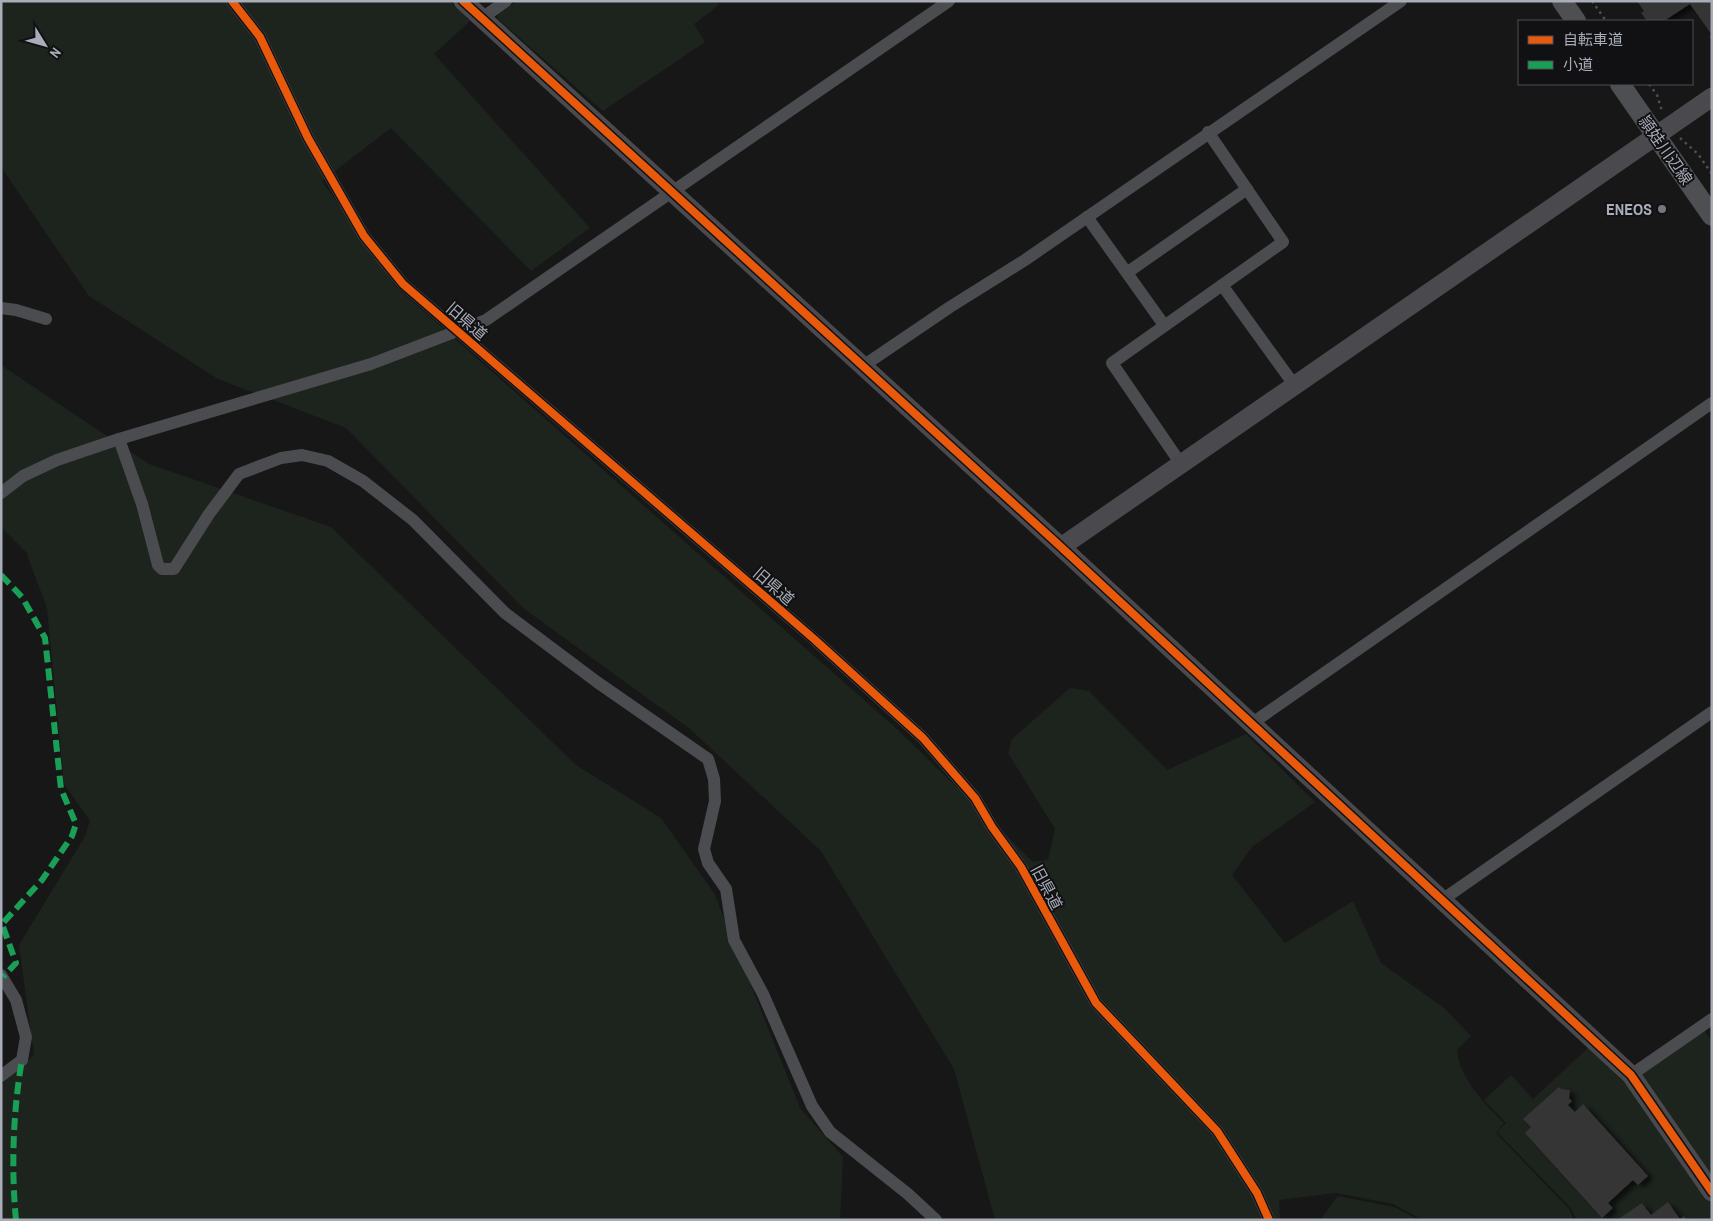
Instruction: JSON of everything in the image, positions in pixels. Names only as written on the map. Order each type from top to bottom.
[{"type":"main road","points":[[1562,1],[1575,20]]},
{"type":"main road","name":"頴娃川辺線","points":[[1621,85],[1712,216]]},
{"type":"street","name":"旧県道","points":[[232,1],[260,37],[308,138],[364,236],[403,284],[814,639],[923,738],[975,798],[992,827],[1021,867],[1096,1003],[1217,1131],[1257,1193],[1269,1220]]},
{"type":"street","points":[[463,1],[1061,547],[1631,1075],[1712,1192]]},
{"type":"street","points":[[482,18],[506,1]]},
{"type":"street","points":[[1,493],[23,476],[57,460],[119,439],[344,373],[486,320],[521,298],[949,1]]},
{"type":"street","points":[[862,366],[1087,217],[1401,1]]},
{"type":"street","points":[[1061,547],[1712,98]]},
{"type":"street","points":[[1181,464],[1112,363],[1283,242],[1208,132]]},
{"type":"street","points":[[1128,272],[1247,189]]},
{"type":"street","points":[[1087,217],[1164,325]]},
{"type":"street","points":[[1222,285],[1294,386]]},
{"type":"street","points":[[1,308],[16,310],[46,319]]},
{"type":"street","points":[[1251,724],[1712,403]]},
{"type":"street","points":[[119,439],[142,504],[158,565],[162,569],[174,570],[209,514],[239,474],[281,458],[302,455],[328,461],[363,481],[414,520],[505,613],[597,682],[708,759],[714,779],[715,801],[704,849],[708,863],[726,889],[734,940],[763,994],[812,1106],[830,1132],[908,1194],[936,1220]]},
{"type":"street","points":[[1442,900],[1712,712]]},
{"type":"street","points":[[1,975],[16,1000],[26,1037],[22,1060],[1,1076]]},
{"type":"street","points":[[1631,1075],[1712,1019]]},
{"type":"path","points":[[1592,1],[1605,20]]},
{"type":"shaded area","points":[[1,1],[449,1],[470,21],[434,54],[590,228],[531,271],[391,128],[322,181],[396,287],[897,729],[1033,862],[1048,860],[1055,829],[1008,753],[1012,739],[1070,688],[1089,691],[1167,770],[1246,734],[1315,802],[1252,847],[1232,875],[1285,943],[1353,901],[1381,963],[1444,1008],[1471,1036],[1457,1050],[1459,1061],[1474,1090],[1504,1123],[1496,1133],[1569,1209],[1574,1220],[1423,1220],[1393,1204],[1336,1193],[1279,1200],[1280,1220],[995,1220],[954,1069],[821,851],[690,729],[523,608],[346,428],[218,379],[89,296],[1,167]]},
{"type":"shaded area","points":[[517,1],[716,1],[719,5],[694,24],[705,42],[603,111],[498,19],[498,14]]},
{"type":"shaded area","points":[[1,365],[149,464],[331,527],[576,765],[661,818],[714,893],[800,1108],[843,1157],[840,1220],[1,1220],[1,1085],[34,1055],[19,945],[84,838],[90,821],[64,784],[47,608],[26,552],[1,527]]},
{"type":"shaded area","points":[[1705,1031],[1712,1041],[1712,1220],[1577,1220],[1570,1207],[1497,1132],[1506,1123],[1484,1100],[1511,1075],[1533,1099],[1589,1047],[1627,1085]]},
{"type":"shaded area","points":[[1338,1196],[1394,1207],[1419,1220],[1320,1220]]},
{"type":"building","points":[[1637,1],[1712,1],[1712,35],[1690,4],[1666,20],[1646,20],[1641,13],[1644,11]]},
{"type":"building","points":[[1559,1087],[1570,1090],[1569,1098],[1572,1101],[1568,1105],[1575,1112],[1583,1104],[1648,1176],[1638,1185],[1633,1180],[1608,1203],[1613,1208],[1602,1218],[1525,1133],[1531,1127],[1523,1119]]},
{"type":"building","points":[[1668,1202],[1680,1219],[1684,1216],[1687,1220],[1617,1220],[1642,1203],[1651,1215]]},
{"type":"marked path","points":[[1,575],[22,597],[45,638],[61,789],[76,824],[72,836],[42,880],[2,924],[16,963],[3,977]]},
{"type":"marked path","points":[[16,1220],[14,1140],[22,1060]]},
{"type":"cycle path","points":[[232,1],[260,37],[308,138],[364,236],[403,284],[814,639],[923,738],[975,798],[992,827],[1021,867],[1096,1003],[1217,1131],[1257,1193],[1269,1220]]},
{"type":"cycle path","points":[[463,1],[1061,547],[1631,1075],[1712,1192]]},
{"type":"place","name":"ENEOS","points":[[1662,209]]}]
